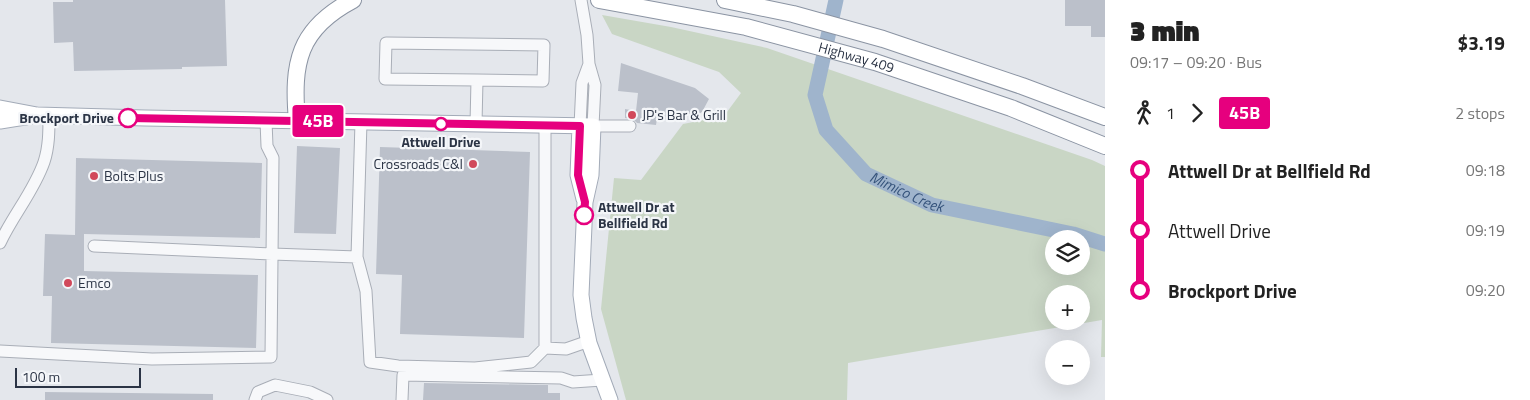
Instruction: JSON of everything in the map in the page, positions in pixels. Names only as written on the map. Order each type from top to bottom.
[{"type":"highway","points":[[297,121],[295,78],[304,45],[324,18],[353,0]]},
{"type":"highway","name":"Highway 409","points":[[599,0],[746,27],[875,62],[1012,108],[1105,146]]},
{"type":"highway","name":"Highway 409","points":[[725,0],[793,14],[883,39],[1022,86],[1105,117]]},
{"type":"main road","points":[[1,111],[43,115],[587,126],[578,175],[585,202],[581,295],[589,341],[610,400]]},
{"type":"street","points":[[580,0],[587,35],[589,64],[582,83],[587,126],[630,126]]},
{"type":"street","points":[[386,43],[544,45],[544,81],[477,80],[386,79],[386,43]]},
{"type":"street","points":[[476,124],[477,80]]},
{"type":"street","points":[[0,243],[45,161],[48,146],[43,115]]},
{"type":"street","points":[[0,351],[152,359],[271,357],[273,158],[267,146],[266,120]]},
{"type":"street","points":[[361,122],[356,257],[366,291],[370,362],[398,366],[475,368],[531,362],[545,348],[545,125]]},
{"type":"street","points":[[94,246],[356,257]]},
{"type":"street","points":[[545,348],[566,349],[589,341]]},
{"type":"street","points":[[402,400],[403,375],[561,378],[573,382],[602,380]]},
{"type":"street","points":[[255,400],[258,392],[275,385],[310,392],[327,400]]},
{"type":"green space","points":[[602,15],[671,27],[767,48],[1105,166],[1105,357],[1101,357],[1102,320],[1090,322],[1090,285],[1045,285],[1045,330],[848,363],[847,400],[626,400],[601,309],[614,178],[641,180],[683,124],[724,116],[741,93],[719,72],[612,34]]},
{"type":"building","points":[[73,0],[225,0],[227,66],[182,67],[182,69],[74,71],[73,42],[54,43],[53,2],[73,2]]},
{"type":"building","points":[[1065,0],[1105,0],[1105,37],[1091,37],[1091,26],[1065,26]]},
{"type":"building","points":[[621,63],[695,88],[709,99],[702,112],[697,115],[679,113],[676,120],[657,119],[656,125],[637,123],[633,119],[625,118],[625,109],[636,111],[638,93],[618,91]]},
{"type":"building","points":[[297,146],[340,148],[336,234],[294,233]]},
{"type":"building","name":"Attwell Drive","points":[[380,147],[530,152],[524,338],[400,334],[402,275],[376,274]]},
{"type":"building","points":[[76,158],[262,163],[260,238],[84,234],[84,271],[258,275],[256,348],[51,343],[52,296],[43,296],[45,234],[75,235]]},
{"type":"building","points":[[424,383],[548,385],[548,393],[560,393],[560,400],[423,400]]},
{"type":"building","points":[[45,392],[213,394],[213,400],[45,400]]},
{"type":"waterway","name":"Mimico Creek","points":[[836,0],[815,95],[826,130],[866,174],[932,205],[1073,234],[1105,244]]},
{"type":"bus line","name":"45B","points":[[128,118],[580,126],[578,175],[585,202],[584,215]]},
{"type":"place","name":"JP's Bar & Grill","points":[[632,115]]},
{"type":"place","name":"Brockport Drive","points":[[128,118]]},
{"type":"place","name":"Attwell Drive","points":[[441,124]]},
{"type":"place","name":"Crossroads C&I","points":[[473,164]]},
{"type":"place","name":"Bolts Plus","points":[[94,176]]},
{"type":"place","name":"Attwell Dr at Bellfield Rd","points":[[584,215]]},
{"type":"place","name":"Emco","points":[[68,283]]}]
